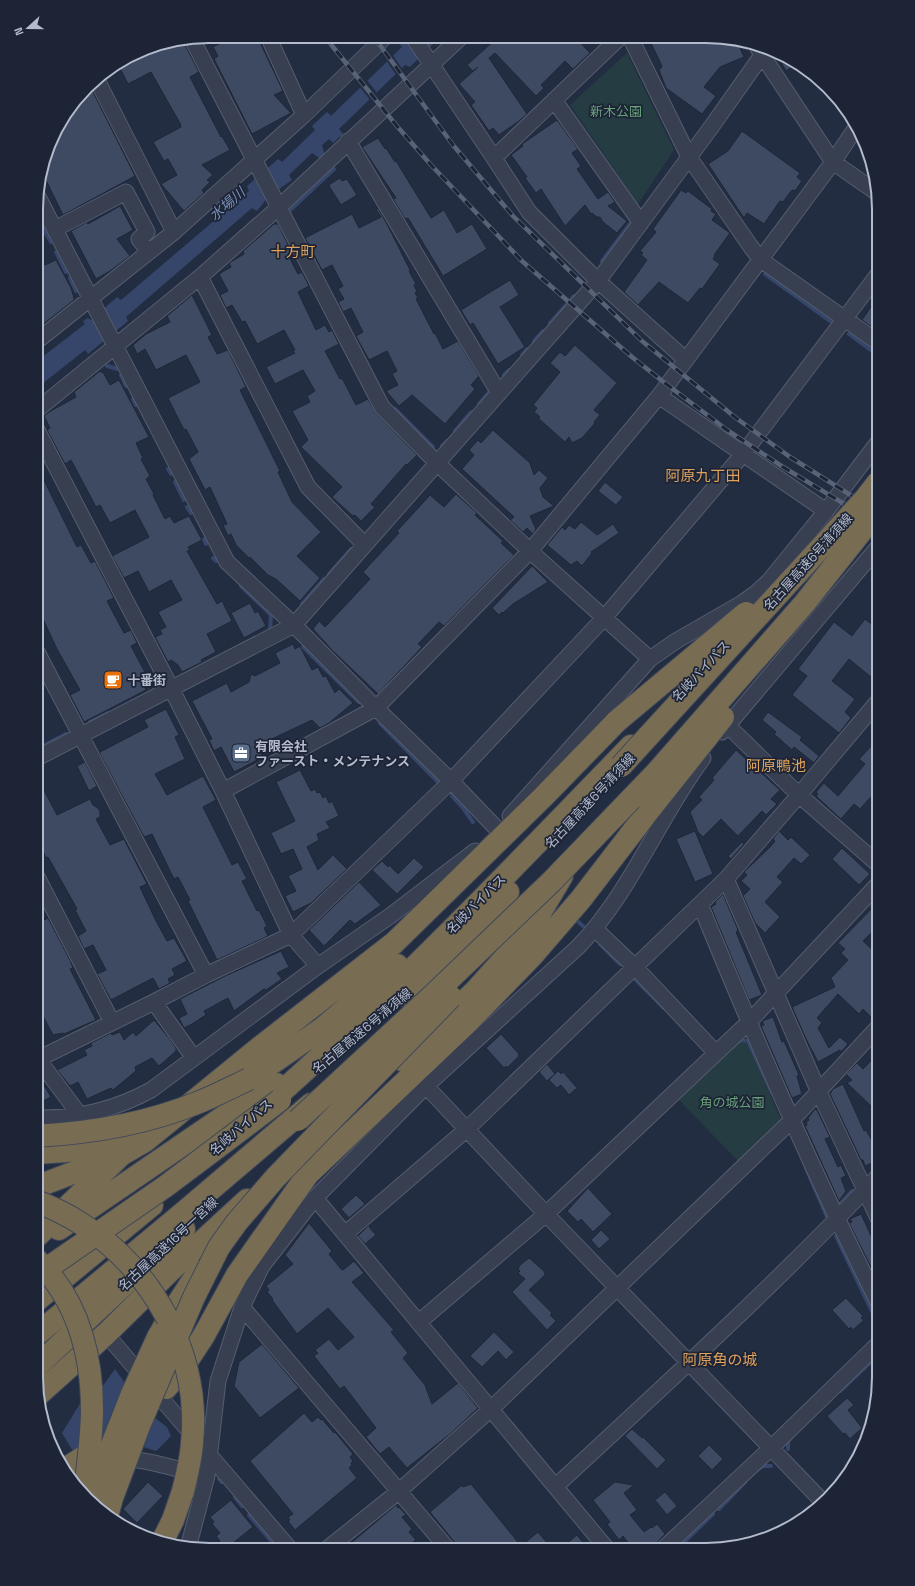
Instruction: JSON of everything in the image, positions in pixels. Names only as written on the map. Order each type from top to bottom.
[{"type":"highway","name":"名岐バイパス","points":[[43,1295],[145,1212],[319,1059],[412,969],[633,744],[765,604],[828,521],[872,476]]},
{"type":"highway","name":"名古屋高速6号清須線","points":[[43,1271],[166,1186],[280,1100],[423,979],[470,934],[796,558],[865,499],[872,490]]},
{"type":"highway","name":"名古屋高速6号清須線","points":[[298,1120],[433,995],[552,881],[656,772],[804,604],[872,518]]},
{"type":"highway","points":[[43,1328],[303,1111],[576,850],[847,562],[872,528]]},
{"type":"highway","points":[[43,1184],[121,1155],[145,1142],[259,1048],[394,943],[544,796],[617,721],[796,558]]},
{"type":"highway","points":[[171,1270],[308,1174],[468,1022],[532,956],[581,899],[650,809],[786,639],[804,604]]},
{"type":"highway","points":[[43,1153],[87,1150],[116,1144],[142,1137],[170,1125],[198,1111],[249,1079],[323,1028],[405,958],[458,908],[484,877],[544,796]]},
{"type":"highway","points":[[43,1390],[106,1334],[221,1223],[307,1147],[343,1110],[428,1037],[476,990],[530,930],[576,850]]},
{"type":"highway","points":[[92,1494],[132,1394],[159,1335],[184,1293],[237,1222],[276,1178],[409,1042],[489,955],[517,915]]},
{"type":"highway","points":[[43,1239],[257,1094],[319,1059]]},
{"type":"highway","points":[[43,1135],[110,1128],[140,1121],[196,1104],[249,1079]]},
{"type":"highway","name":"名古屋高速16号一宮線","points":[[43,1361],[174,1239],[298,1120]]},
{"type":"highway","points":[[43,1230],[121,1155]]},
{"type":"highway","points":[[69,1466],[126,1429],[159,1396],[180,1372],[203,1337],[237,1275],[308,1174]]},
{"type":"highway","points":[[43,1204],[80,1223],[123,1257],[144,1281],[160,1303],[173,1330],[184,1360],[190,1388],[193,1415],[192,1442],[184,1490],[173,1520],[165,1537]]},
{"type":"highway","points":[[109,1510],[139,1426],[194,1297],[219,1247]]},
{"type":"highway","points":[[43,1267],[57,1283],[68,1300],[84,1341],[89,1362],[92,1411],[86,1488]]},
{"type":"street","points":[[194,43],[382,407],[437,463],[530,551],[650,659]]},
{"type":"street","points":[[271,43],[304,115]]},
{"type":"street","points":[[43,337],[94,303],[149,252],[256,164],[304,115],[379,43]]},
{"type":"street","points":[[417,43],[494,158],[528,212],[598,281],[686,360]]},
{"type":"street","points":[[43,405],[115,343],[200,277],[276,203],[348,141],[428,61],[453,43]]},
{"type":"street","points":[[494,158],[613,43]]},
{"type":"street","points":[[633,43],[689,157],[761,260],[872,339]]},
{"type":"street","points":[[43,755],[294,625],[598,281],[689,157],[760,52]]},
{"type":"street","points":[[765,54],[833,162],[871,189]]},
{"type":"street","points":[[99,84],[174,232]]},
{"type":"street","points":[[554,100],[641,223]]},
{"type":"street","points":[[223,791],[376,708],[530,551],[659,396],[833,162],[853,131]]},
{"type":"street","points":[[348,141],[499,393]]},
{"type":"street","points":[[55,228],[126,192],[147,232],[139,238],[149,252]]},
{"type":"street","points":[[43,206],[227,562],[294,625],[451,781],[498,830]]},
{"type":"street","points":[[200,277],[308,487],[365,545]]},
{"type":"street","points":[[43,1056],[206,975],[291,935],[451,781],[604,618],[743,454],[872,282]]},
{"type":"street","points":[[659,396],[743,454],[828,521]]},
{"type":"street","points":[[43,442],[223,791],[291,935],[318,966]]},
{"type":"street","points":[[765,604],[796,558],[828,521],[872,452]]},
{"type":"street","points":[[43,1117],[90,1113],[112,1108],[151,1090],[318,966],[443,877],[498,830],[650,659],[676,641],[724,614],[756,593],[796,558],[828,521]]},
{"type":"street","points":[[190,1542],[207,1476],[208,1454],[218,1381],[242,1307],[262,1266],[315,1198],[426,1086],[578,947],[595,928],[616,900],[689,778],[727,725],[872,557]]},
{"type":"street","points":[[834,600],[847,562]]},
{"type":"street","points":[[43,664],[206,975]]},
{"type":"street","points":[[345,1234],[467,1130],[726,879],[800,795],[872,708]]},
{"type":"street","points":[[727,725],[800,795],[872,859]]},
{"type":"street","points":[[726,879],[818,1090],[872,1206]]},
{"type":"street","points":[[43,889],[112,1022]]},
{"type":"street","points":[[419,1322],[546,1214],[748,1023],[872,891]]},
{"type":"street","points":[[700,904],[748,1023],[836,1220],[872,1290]]},
{"type":"street","points":[[595,928],[635,967],[716,1053]]},
{"type":"street","points":[[154,1002],[194,1058]]},
{"type":"street","points":[[334,1543],[398,1492],[491,1409],[792,1120],[818,1090],[872,1033]]},
{"type":"street","points":[[43,1067],[79,1114]]},
{"type":"street","points":[[426,1086],[546,1214],[819,1498]]},
{"type":"street","points":[[556,1486],[689,1363],[836,1220],[872,1182]]},
{"type":"street","points":[[315,1198],[602,1543]]},
{"type":"street","points":[[242,1307],[443,1543]]},
{"type":"street","points":[[106,1334],[285,1543]]},
{"type":"street","points":[[669,1543],[771,1448],[872,1350]]},
{"type":"street","points":[[76,1477],[99,1463],[116,1457],[130,1458],[207,1476]]},
{"type":"green space","name":"新木公園","points":[[627,53],[674,150],[638,204],[570,105]]},
{"type":"green space","name":"角の城公園","points":[[741,1041],[747,1043],[781,1119],[738,1161],[679,1100]]},
{"type":"water","points":[[399,43],[434,43],[410,67],[405,65],[339,129],[343,134],[333,143],[329,139],[322,145],[325,156],[321,159],[312,153],[289,175],[292,180],[268,197],[257,211],[252,208],[126,317],[128,321],[88,354],[85,350],[43,383],[43,356],[85,324],[83,321],[88,318],[91,320],[117,297],[121,300],[249,191],[247,186],[278,159],[282,162],[315,130],[312,126],[327,112],[331,116],[402,47]]},
{"type":"water","points":[[115,1369],[132,1393],[113,1410],[122,1423],[74,1453],[62,1433],[84,1397],[86,1409]]},
{"type":"water","points":[[151,1415],[167,1427],[171,1436],[156,1451],[131,1443]]},
{"type":"pier","points":[[392,54],[403,70],[397,76],[386,60]]},
{"type":"pier","points":[[366,79],[378,94],[371,101],[359,86]]},
{"type":"building","points":[[260,43],[283,91],[274,95],[291,113],[252,134],[214,59],[218,56],[213,47],[219,44]]},
{"type":"building","points":[[491,43],[581,43],[590,53],[573,69],[565,61],[541,85],[544,88],[536,96],[495,53],[489,58],[527,114],[499,135],[493,128],[489,131],[471,105],[475,102],[459,84],[478,67],[473,71],[467,65]]},
{"type":"building","points":[[651,43],[728,44],[739,46],[744,57],[720,67],[704,87],[716,96],[702,114],[666,88],[659,70],[662,67]]},
{"type":"building","points":[[185,44],[199,72],[190,77],[221,137],[222,136],[230,150],[202,165],[213,175],[207,180],[210,182],[202,190],[204,193],[184,211],[161,184],[177,175],[168,159],[164,161],[153,142],[181,127],[181,125],[151,72],[128,84],[120,69],[145,56]]},
{"type":"building","points":[[780,60],[792,67],[786,71]]},
{"type":"building","points":[[93,91],[135,176],[63,215],[45,179],[46,176],[60,135],[77,108]]},
{"type":"building","points":[[557,120],[578,149],[572,153],[581,166],[577,169],[598,199],[608,192],[615,202],[608,206],[627,221],[617,233],[603,222],[600,217],[597,217],[592,213],[591,214],[585,205],[565,226],[541,189],[536,193],[525,178],[527,177],[511,155],[523,146],[522,144]]},
{"type":"building","points":[[742,131],[800,173],[797,177],[802,181],[795,191],[792,190],[783,202],[780,201],[764,224],[747,213],[744,218],[708,164],[728,151]]},
{"type":"building","points":[[378,138],[395,162],[396,161],[431,218],[444,210],[457,233],[472,224],[487,249],[443,276],[408,218],[405,219],[393,199],[396,198],[362,147]]},
{"type":"building","points":[[340,178],[342,181],[347,179],[357,195],[341,205],[329,186]]},
{"type":"building","points":[[681,190],[686,193],[688,191],[712,209],[711,211],[716,214],[712,220],[730,233],[714,255],[715,256],[713,259],[720,264],[702,289],[700,288],[688,303],[659,282],[638,305],[624,292],[647,260],[641,255],[643,253],[640,251],[656,232],[653,229]]},
{"type":"building","points":[[120,206],[133,230],[117,239],[130,256],[110,271],[96,279],[71,231],[87,222],[88,224]]},
{"type":"building","points":[[378,208],[416,284],[414,285],[417,292],[415,293],[418,298],[416,299],[443,349],[458,341],[479,376],[471,385],[475,389],[445,424],[412,395],[399,406],[386,391],[398,385],[392,374],[397,371],[387,351],[369,360],[356,336],[363,332],[351,308],[343,312],[338,302],[344,299],[338,289],[343,286],[332,265],[322,270],[305,238],[352,214],[359,228],[381,217],[376,209]]},
{"type":"building","points":[[274,224],[278,224],[292,253],[288,255],[298,274],[302,272],[309,286],[298,292],[316,330],[325,325],[329,332],[332,330],[339,344],[325,351],[340,379],[342,378],[356,405],[368,399],[376,413],[417,455],[407,465],[406,464],[371,504],[375,507],[361,521],[355,515],[353,516],[332,497],[342,487],[301,447],[308,440],[292,411],[310,402],[307,396],[315,391],[303,370],[275,384],[266,367],[295,353],[293,351],[295,350],[284,330],[257,344],[245,321],[242,322],[232,305],[226,308],[220,295],[228,291],[219,274],[231,267],[229,263],[244,254],[243,251]]},
{"type":"building","points":[[56,260],[71,288],[74,300],[43,324],[43,261],[45,265]]},
{"type":"building","points":[[510,280],[519,295],[500,307],[525,347],[498,364],[473,323],[470,325],[461,310]]},
{"type":"building","points":[[192,295],[212,335],[208,337],[217,354],[228,350],[246,387],[240,390],[280,471],[278,472],[292,502],[321,532],[297,556],[320,578],[300,601],[276,579],[268,575],[250,557],[249,558],[236,545],[231,534],[228,536],[223,525],[227,524],[210,487],[205,490],[189,459],[198,452],[186,429],[184,430],[168,398],[200,382],[186,355],[156,370],[145,349],[137,354],[133,345],[146,334],[170,322],[167,316]]},
{"type":"building","points":[[872,305],[872,327],[862,320]]},
{"type":"building","points":[[575,345],[617,383],[594,410],[600,415],[594,422],[595,423],[582,438],[572,443],[569,437],[565,442],[538,418],[540,417],[534,412],[537,408],[533,405],[560,372],[550,363],[560,352],[565,356]]},
{"type":"building","points":[[100,371],[102,373],[103,372],[110,385],[119,380],[135,410],[149,437],[136,443],[143,458],[141,459],[150,476],[146,479],[154,494],[153,495],[165,519],[170,516],[174,523],[189,516],[202,540],[188,547],[190,550],[187,551],[217,604],[222,601],[232,621],[207,634],[216,652],[201,660],[202,662],[182,672],[178,665],[171,660],[168,662],[155,637],[162,634],[160,630],[166,627],[158,612],[182,600],[171,580],[149,592],[138,571],[124,578],[112,556],[149,537],[135,510],[110,523],[100,505],[96,507],[71,460],[65,464],[47,430],[50,428],[44,416],[76,397],[74,392]]},
{"type":"building","points":[[493,430],[530,463],[534,475],[539,470],[548,478],[540,488],[543,497],[554,506],[530,516],[536,529],[533,534],[527,528],[523,532],[510,520],[514,517],[462,469],[474,455],[469,450],[478,440],[481,443]]},
{"type":"building","points":[[43,478],[77,547],[81,545],[91,563],[95,561],[114,598],[107,601],[124,633],[131,630],[137,643],[131,646],[148,678],[142,682],[146,690],[84,722],[70,695],[80,690],[57,649],[43,619]]},
{"type":"building","points":[[605,482],[623,497],[616,505],[598,491]]},
{"type":"building","points":[[456,494],[477,513],[475,515],[503,541],[501,543],[514,555],[444,626],[439,622],[418,644],[422,647],[378,694],[332,650],[313,629],[319,621],[325,627],[370,579],[363,572],[399,533],[397,531],[430,495],[444,507]]},
{"type":"building","points":[[581,522],[597,535],[613,524],[619,533],[591,552],[592,553],[582,566],[577,561],[571,565],[547,545],[562,527],[565,530],[569,525],[575,529]]},
{"type":"building","points":[[532,566],[548,582],[513,604],[499,615],[492,608]]},
{"type":"building","points":[[250,603],[255,613],[258,611],[266,626],[244,638],[231,613]]},
{"type":"building","points":[[865,619],[872,624],[872,676],[871,677],[849,659],[832,681],[855,699],[845,712],[851,718],[839,733],[792,695],[807,676],[798,669],[834,622],[852,636]]},
{"type":"building","points":[[293,644],[295,649],[300,646],[312,670],[318,667],[323,677],[326,676],[335,693],[339,689],[353,703],[329,723],[320,728],[312,720],[257,746],[263,757],[234,772],[221,747],[214,751],[209,740],[212,739],[192,701],[227,683],[231,692],[249,682],[251,674],[255,676],[280,663],[275,653]]},
{"type":"building","points":[[166,709],[179,735],[175,737],[185,759],[155,774],[167,795],[203,776],[216,800],[203,807],[232,865],[238,862],[247,879],[242,881],[257,911],[259,910],[267,926],[264,928],[268,936],[217,960],[178,877],[174,879],[152,834],[144,837],[100,754],[100,752],[148,727],[144,720]]},
{"type":"building","points":[[768,712],[802,737],[800,740],[819,756],[814,763],[794,747],[792,750],[774,734],[776,732],[762,720]]},
{"type":"building","points":[[872,745],[872,796],[860,809],[854,804],[841,819],[816,796],[818,794],[816,792],[824,783],[838,796],[865,764],[859,759]]},
{"type":"building","points":[[736,750],[780,790],[771,799],[777,804],[766,815],[762,811],[738,836],[721,819],[703,837],[698,832],[690,812],[702,800],[699,797],[714,780],[712,778]]},
{"type":"building","points":[[85,762],[97,786],[89,791],[77,766]]},
{"type":"building","points":[[300,770],[311,791],[315,789],[317,793],[320,792],[323,798],[326,796],[329,803],[332,801],[339,816],[326,822],[330,828],[317,834],[319,840],[307,847],[318,870],[333,855],[347,869],[311,903],[293,912],[285,896],[296,891],[288,876],[302,869],[293,849],[281,854],[271,833],[295,821],[276,782]]},
{"type":"building","points":[[43,788],[57,815],[90,799],[93,805],[99,809],[100,817],[96,819],[110,845],[124,839],[147,884],[140,887],[156,921],[167,941],[174,938],[187,961],[172,969],[175,975],[168,979],[170,983],[159,989],[153,978],[111,1000],[97,974],[106,970],[93,945],[84,949],[78,936],[86,931],[75,910],[77,909],[48,857],[46,858],[43,851]]},
{"type":"building","points":[[695,831],[713,874],[695,882],[676,839]]},
{"type":"building","points":[[779,831],[788,840],[791,837],[810,855],[801,864],[794,858],[777,877],[783,882],[765,902],[780,917],[765,933],[755,923],[743,896],[750,889],[741,881],[747,875],[744,872],[771,846],[775,841],[773,839]]},
{"type":"building","points":[[742,842],[744,844],[731,859],[728,856]]},
{"type":"building","points":[[842,848],[870,874],[859,885],[832,859]]},
{"type":"building","points":[[414,858],[424,867],[397,894],[372,870],[382,861],[388,867],[389,865],[398,874]]},
{"type":"building","points":[[359,882],[381,905],[355,924],[350,920],[324,946],[309,930]]},
{"type":"building","points":[[723,894],[738,930],[736,932],[762,995],[749,1000],[711,907],[716,904],[715,902]]},
{"type":"building","points":[[872,908],[872,932],[863,941],[872,949],[872,1018],[863,1009],[859,1014],[838,994],[817,1018],[822,1023],[818,1028],[829,1048],[840,1037],[848,1044],[841,1052],[840,1050],[818,1062],[792,1007],[835,987],[831,978],[848,960],[841,953],[845,949],[838,943]]},
{"type":"building","points":[[48,918],[70,960],[73,968],[70,969],[96,1020],[64,1034],[53,1035],[43,1016],[43,921]]},
{"type":"building","points":[[281,951],[289,967],[277,973],[282,979],[266,990],[264,989],[234,1011],[228,998],[204,1011],[206,1015],[184,1028],[179,1018],[187,1014],[180,999],[225,976]]},
{"type":"building","points":[[773,1017],[782,1042],[784,1041],[799,1075],[797,1076],[802,1094],[792,1098],[761,1026],[764,1025],[762,1021]]},
{"type":"building","points":[[154,1020],[170,1039],[176,1048],[176,1051],[159,1066],[152,1058],[135,1067],[136,1071],[113,1090],[111,1088],[87,1099],[78,1082],[70,1086],[57,1070],[87,1055],[84,1050],[92,1046],[91,1043],[111,1033],[112,1035],[120,1032],[124,1040],[133,1032],[136,1036]]},
{"type":"building","points":[[501,1034],[519,1054],[519,1056],[507,1068],[506,1066],[504,1068],[486,1048]]},
{"type":"building","points":[[872,1060],[871,1106],[847,1083],[852,1080],[846,1074],[857,1063],[863,1069]]},
{"type":"building","points":[[547,1064],[555,1074],[547,1081],[539,1072]]},
{"type":"building","points":[[558,1071],[561,1074],[563,1072],[577,1088],[569,1095],[561,1085],[557,1088],[549,1080]]},
{"type":"building","points":[[43,1084],[51,1097],[43,1101]]},
{"type":"building","points":[[843,1084],[864,1131],[866,1130],[872,1140],[872,1163],[865,1166],[863,1160],[861,1160],[830,1094],[833,1089]]},
{"type":"building","points":[[815,1109],[817,1110],[830,1137],[825,1139],[838,1167],[841,1165],[846,1176],[841,1178],[846,1191],[839,1201],[805,1126],[807,1125],[806,1122],[809,1120],[808,1118]]},
{"type":"building","points":[[588,1188],[612,1214],[593,1232],[581,1219],[578,1222],[567,1211]]},
{"type":"building","points":[[356,1195],[365,1204],[349,1218],[341,1209]]},
{"type":"building","points":[[861,1214],[872,1238],[872,1269],[849,1223],[852,1222],[850,1219]]},
{"type":"building","points":[[309,1223],[332,1251],[329,1254],[341,1269],[343,1270],[354,1261],[364,1273],[352,1282],[394,1330],[391,1332],[408,1353],[403,1358],[425,1385],[432,1404],[458,1383],[478,1408],[450,1434],[407,1468],[389,1447],[380,1454],[366,1437],[376,1428],[344,1386],[340,1389],[314,1356],[318,1353],[315,1350],[329,1339],[338,1350],[354,1337],[328,1308],[297,1334],[267,1292],[269,1290],[266,1286],[293,1264],[285,1255]]},
{"type":"building","points":[[369,1225],[376,1235],[365,1244],[358,1236]]},
{"type":"building","points":[[601,1230],[610,1239],[599,1249],[591,1240]]},
{"type":"building","points":[[529,1258],[544,1271],[545,1275],[529,1290],[552,1313],[550,1315],[556,1321],[547,1330],[512,1292],[525,1279],[518,1273],[520,1271],[518,1269],[520,1265]]},
{"type":"building","points":[[846,1298],[863,1316],[861,1318],[864,1320],[853,1330],[851,1327],[849,1329],[832,1310]]},
{"type":"building","points":[[494,1332],[514,1352],[506,1360],[498,1351],[482,1367],[470,1356]]},
{"type":"building","points":[[262,1344],[299,1388],[260,1418],[234,1386],[239,1362]]},
{"type":"building","points":[[847,1398],[854,1405],[848,1410],[862,1428],[850,1439],[845,1433],[843,1434],[827,1416]]},
{"type":"building","points":[[304,1413],[312,1422],[318,1417],[321,1420],[322,1419],[353,1454],[350,1457],[353,1461],[351,1463],[352,1465],[349,1468],[357,1478],[295,1530],[288,1521],[290,1520],[288,1517],[293,1514],[250,1461]]},
{"type":"building","points":[[632,1429],[642,1438],[643,1437],[666,1460],[657,1469],[625,1436]]},
{"type":"building","points":[[709,1445],[723,1459],[712,1470],[698,1456]]},
{"type":"building","points":[[148,1482],[163,1496],[137,1523],[123,1509]]},
{"type":"building","points":[[615,1482],[634,1485],[624,1493],[637,1510],[630,1515],[644,1532],[657,1524],[665,1534],[657,1543],[628,1543],[623,1536],[619,1540],[607,1524],[610,1522],[593,1500]]},
{"type":"building","points":[[471,1484],[519,1543],[455,1543],[430,1512],[462,1485],[463,1487]]},
{"type":"building","points":[[665,1492],[677,1506],[667,1515],[655,1500]]},
{"type":"building","points":[[231,1500],[253,1527],[233,1543],[219,1543],[220,1541],[216,1536],[220,1533],[212,1524],[214,1522],[210,1517]]},
{"type":"building","points":[[396,1505],[406,1515],[402,1517],[412,1529],[409,1532],[416,1540],[412,1543],[351,1543]]},
{"type":"building","points":[[538,1532],[547,1543],[525,1543]]},
{"type":"building","points":[[577,1535],[583,1543],[567,1543]]},
{"type":"waterway","points":[[289,211],[334,169]]},
{"type":"waterway","points":[[602,261],[630,224]]},
{"type":"waterway","points":[[44,230],[51,242]]},
{"type":"waterway","points":[[56,252],[66,272]]},
{"type":"waterway","points":[[765,274],[830,321]]},
{"type":"waterway","points":[[70,278],[76,291]]},
{"type":"waterway","points":[[550,323],[574,296]]},
{"type":"waterway","points":[[534,341],[543,331]]},
{"type":"waterway","points":[[849,334],[872,351]]},
{"type":"waterway","points":[[522,355],[527,349]]},
{"type":"waterway","points":[[107,366],[118,369]]},
{"type":"waterway","points":[[504,375],[509,370]]},
{"type":"waterway","points":[[121,375],[126,386]]},
{"type":"waterway","points":[[479,404],[490,391]]},
{"type":"waterway","points":[[133,399],[136,405]]},
{"type":"waterway","points":[[395,409],[433,447]]},
{"type":"waterway","points":[[455,431],[471,412]]},
{"type":"waterway","points":[[442,446],[447,441]]},
{"type":"waterway","points":[[168,469],[171,474]]},
{"type":"waterway","points":[[175,482],[184,500]]},
{"type":"waterway","points":[[187,507],[191,513]]},
{"type":"waterway","points":[[204,539],[206,544]]},
{"type":"waterway","points":[[329,574],[351,549]]},
{"type":"waterway","points":[[213,558],[216,561]]},
{"type":"waterway","points":[[302,604],[324,579]]},
{"type":"waterway","points":[[241,586],[271,615],[270,630],[266,632]]},
{"type":"waterway","points":[[303,647],[359,702]]},
{"type":"waterway","points":[[90,722],[108,713]]},
{"type":"waterway","points":[[380,723],[438,782]]},
{"type":"waterway","points":[[43,746],[66,734]]},
{"type":"waterway","points":[[452,796],[473,822]]},
{"type":"waterway","points":[[574,918],[583,926]]},
{"type":"waterway","points":[[600,944],[620,964]]},
{"type":"waterway","points":[[636,980],[664,1008]]},
{"type":"waterway","points":[[738,1042],[741,1040],[748,1041],[772,1093]]},
{"type":"waterway","points":[[806,1168],[827,1217]]},
{"type":"waterway","points":[[840,1204],[852,1191]]},
{"type":"waterway","points":[[836,1236],[872,1311]]},
{"type":"waterway","points":[[840,1391],[872,1361]]},
{"type":"waterway","points":[[788,1449],[788,1441],[791,1438]]},
{"type":"waterway","points":[[760,1468],[762,1466],[771,1466]]},
{"type":"waterway","points":[[219,1479],[222,1482]]},
{"type":"waterway","points":[[719,1509],[745,1482]]},
{"type":"waterway","points":[[235,1497],[242,1506]]},
{"type":"waterway","points":[[683,1543],[713,1514]]},
{"type":"waterway","points":[[249,1515],[273,1543]]},
{"type":"railway","points":[[330,43],[396,125],[431,165],[522,261],[632,357],[727,430],[783,467],[872,521]]},
{"type":"railway","points":[[378,43],[453,145],[513,216],[642,341],[736,418],[790,457],[872,509]]},
{"type":"place","name":"十番街","points":[[113,680]]},
{"type":"place","name":"有限会社 ファースト・メンテナンス","points":[[241,753]]},
{"type":"district","name":"十方町","points":[[293,251]]},
{"type":"district","name":"阿原九丁田","points":[[703,475]]},
{"type":"district","name":"阿原鴨池","points":[[776,765]]},
{"type":"district","name":"阿原角の城","points":[[720,1359]]},
{"type":"water label","name":"水場川","points":[[227,204]]}]
